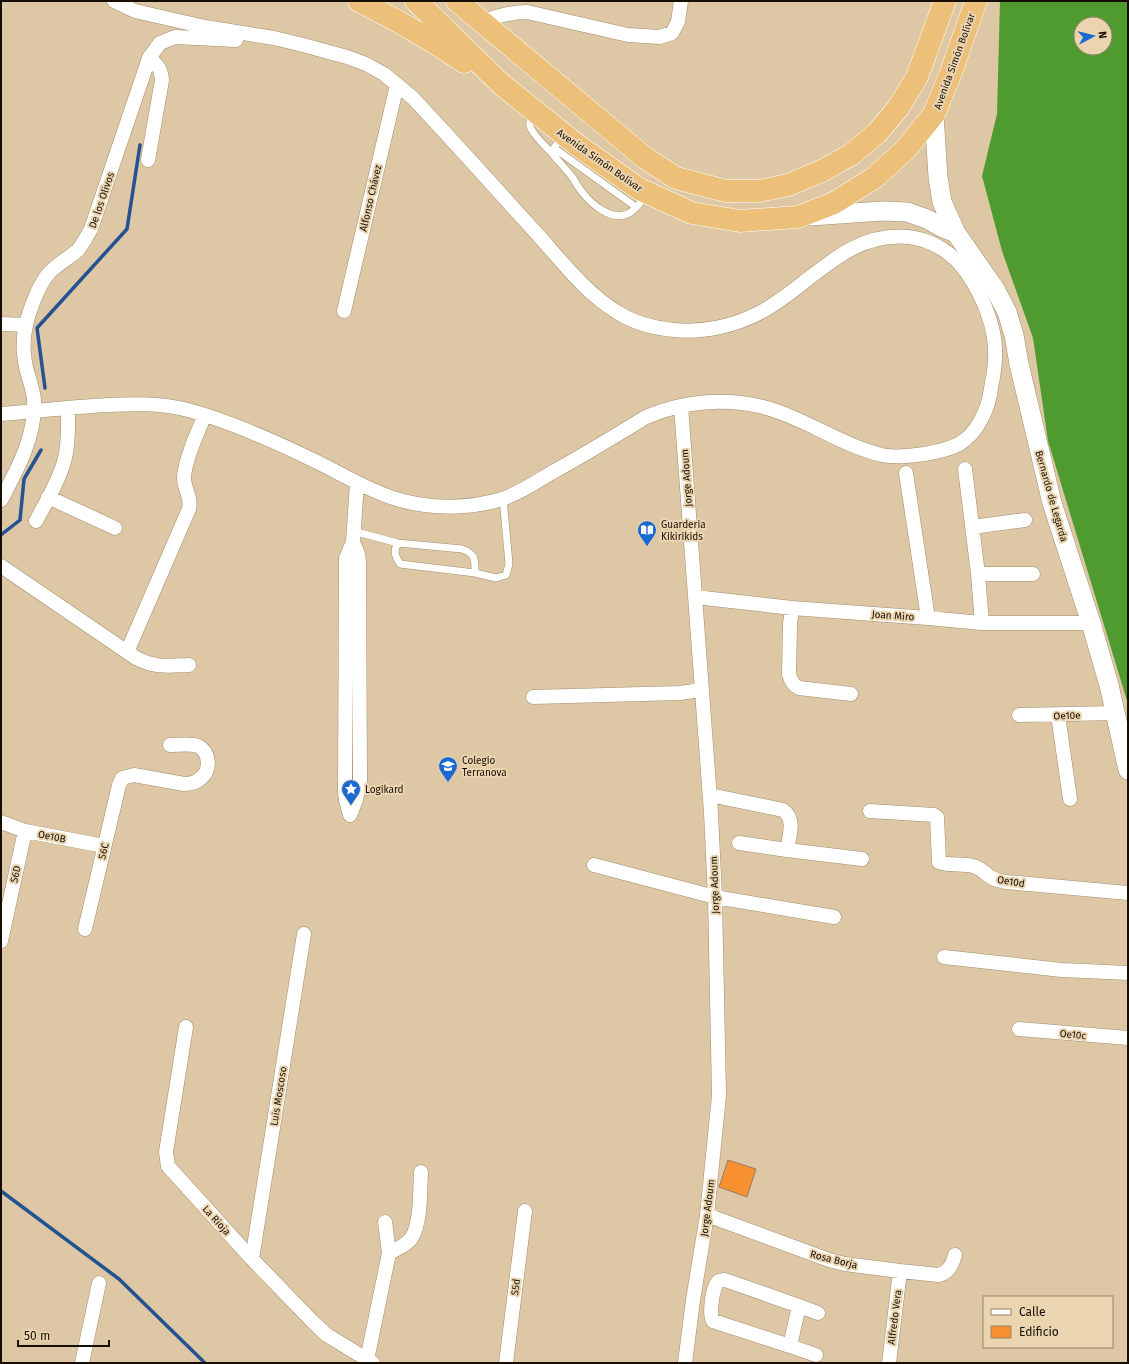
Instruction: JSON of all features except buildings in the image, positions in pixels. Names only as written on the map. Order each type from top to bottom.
[{"type":"highway","points":[[359,1],[440,46],[501,84]]},
{"type":"highway","name":"Avenida Simón Bolívar","points":[[416,1],[501,84],[534,110],[556,145],[639,188],[642,200],[692,213],[740,221],[798,217],[834,203],[874,178],[905,150],[934,114],[976,1]]},
{"type":"highway","points":[[457,1],[646,158],[676,178],[726,191],[759,191],[788,185],[822,171],[852,154],[877,133],[898,108],[918,76],[945,1]]},
{"type":"street","points":[[1,414],[122,404],[154,404],[182,408],[205,415],[288,448],[357,483],[390,497],[421,504],[452,507],[476,505],[503,498],[523,490],[646,417],[663,410],[681,406],[698,403],[723,402],[743,403],[762,407],[790,416],[858,446],[883,455],[899,456],[920,455],[943,450],[962,443],[974,431],[984,413],[991,394],[995,356],[988,315],[974,282],[969,262],[936,244],[920,238],[902,236],[882,237],[864,242],[848,250],[812,274],[778,302],[739,321],[718,327],[696,331],[672,330],[635,323],[614,311],[582,283],[413,98],[384,74],[366,64],[303,45],[274,38],[205,27],[135,11],[114,1]]},
{"type":"street","points":[[481,22],[500,15],[527,12],[628,35],[660,37],[672,34],[678,22],[681,1]]},
{"type":"street","name":"De los Olivos","points":[[1,500],[30,437],[34,412],[31,383],[25,362],[23,344],[26,325],[40,288],[49,273],[78,249],[91,229],[149,58],[160,43],[175,37],[249,41],[274,38]]},
{"type":"street","points":[[148,160],[162,80],[161,71],[157,64],[149,58]]},
{"type":"street","name":"Alfonso Chávez","points":[[344,310],[397,85]]},
{"type":"street","name":"Bernardo de Legarda","points":[[934,114],[938,177],[942,202],[969,262],[995,289],[1007,312],[1014,335],[1019,364],[1052,503],[1091,622],[1109,685],[1128,770]]},
{"type":"street","points":[[798,217],[882,211],[908,212],[927,219],[956,233]]},
{"type":"street","points":[[1,324],[26,325]]},
{"type":"street","name":"Jorge Adoum","points":[[681,406],[701,690],[710,794],[715,897],[719,1095],[707,1215],[693,1300],[685,1363]]},
{"type":"street","points":[[36,521],[61,471],[65,458],[67,446],[68,408]]},
{"type":"street","points":[[127,652],[189,509],[190,500],[184,480],[185,473],[195,439],[205,415]]},
{"type":"street","points":[[964,469],[978,574],[982,624]]},
{"type":"street","points":[[906,473],[928,618]]},
{"type":"street","points":[[353,537],[359,561],[360,781],[356,800],[350,815],[345,790],[346,558],[353,537],[357,483]]},
{"type":"street","points":[[48,497],[115,528]]},
{"type":"street","points":[[972,527],[1025,520]]},
{"type":"street","points":[[1,566],[127,652],[147,663],[157,666],[189,665]]},
{"type":"street","points":[[978,574],[1033,574]]},
{"type":"street","name":"Joan Miro","points":[[695,597],[792,608],[928,618],[982,624],[1091,622]]},
{"type":"street","points":[[792,608],[790,624],[789,674],[791,681],[799,688],[851,694]]},
{"type":"street","points":[[345,667],[360,667]]},
{"type":"street","points":[[533,697],[701,690]]},
{"type":"street","name":"Oe10e","points":[[1019,716],[1115,713]]},
{"type":"street","points":[[1058,715],[1070,799]]},
{"type":"street","name":"S6C","points":[[86,929],[103,849],[122,778],[125,776],[134,775],[184,784],[197,782],[203,777],[208,767],[208,760],[203,750],[195,745],[170,745]]},
{"type":"street","points":[[710,794],[783,810],[788,813],[791,824],[787,850]]},
{"type":"street","name":"Oe10d","points":[[870,811],[934,815],[937,818],[939,862],[977,867],[990,877],[1006,882],[1128,893]]},
{"type":"street","name":"Oe10B","points":[[1,822],[24,833]]},
{"type":"street","name":"Oe10B","points":[[1,828],[103,849]]},
{"type":"street","name":"S6D","points":[[1,941],[24,833]]},
{"type":"street","points":[[739,843],[862,859]]},
{"type":"street","points":[[594,865],[715,897],[834,917]]},
{"type":"street","name":"Luis Moscoso","points":[[252,1259],[304,934]]},
{"type":"street","points":[[944,957],[1062,970],[1128,973]]},
{"type":"street","name":"La Rioja","points":[[186,1027],[166,1152],[168,1166],[252,1259],[323,1330],[370,1361]]},
{"type":"street","name":"Oe10c","points":[[1019,1029],[1128,1038]]},
{"type":"street","points":[[389,1253],[407,1242],[412,1236],[418,1217],[421,1172]]},
{"type":"street","name":"S5d","points":[[506,1363],[525,1211]]},
{"type":"street","name":"Rosa Borja","points":[[707,1215],[829,1260],[845,1264],[939,1275],[948,1270],[955,1255]]},
{"type":"street","points":[[370,1361],[389,1253],[385,1222]]},
{"type":"street","name":"Alfredo Vera","points":[[888,1363],[900,1271]]},
{"type":"street","points":[[816,1355],[716,1323],[711,1316],[711,1306],[716,1283],[725,1280],[818,1313]]},
{"type":"street","points":[[82,1363],[100,1284]]},
{"type":"street","points":[[693,1300],[711,1306]]},
{"type":"street","points":[[790,1346],[799,1306]]},
{"type":"lane","points":[[556,145],[582,193],[592,203],[607,213],[620,216],[628,214],[642,200]]},
{"type":"lane","points":[[398,543],[395,553],[400,564],[475,573],[496,578],[506,575],[509,564],[503,498]]},
{"type":"lane","points":[[353,537],[462,549],[473,555],[475,560],[475,573]]},
{"type":"green space","points":[[1000,1],[1128,1],[1128,704],[1048,441],[1033,338],[1002,251],[982,176],[997,114]]},
{"type":"waterway","points":[[45,388],[37,328],[127,229],[140,145]]},
{"type":"waterway","points":[[1,535],[20,520],[24,479],[41,450]]},
{"type":"waterway","points":[[1,1191],[119,1279],[205,1363]]},
{"type":"place","name":"Guarderia Kikirikids","points":[[647,547]]},
{"type":"place","name":"Colegio Terranova","points":[[448,783]]},
{"type":"place","name":"Logikard","points":[[351,806]]}]
